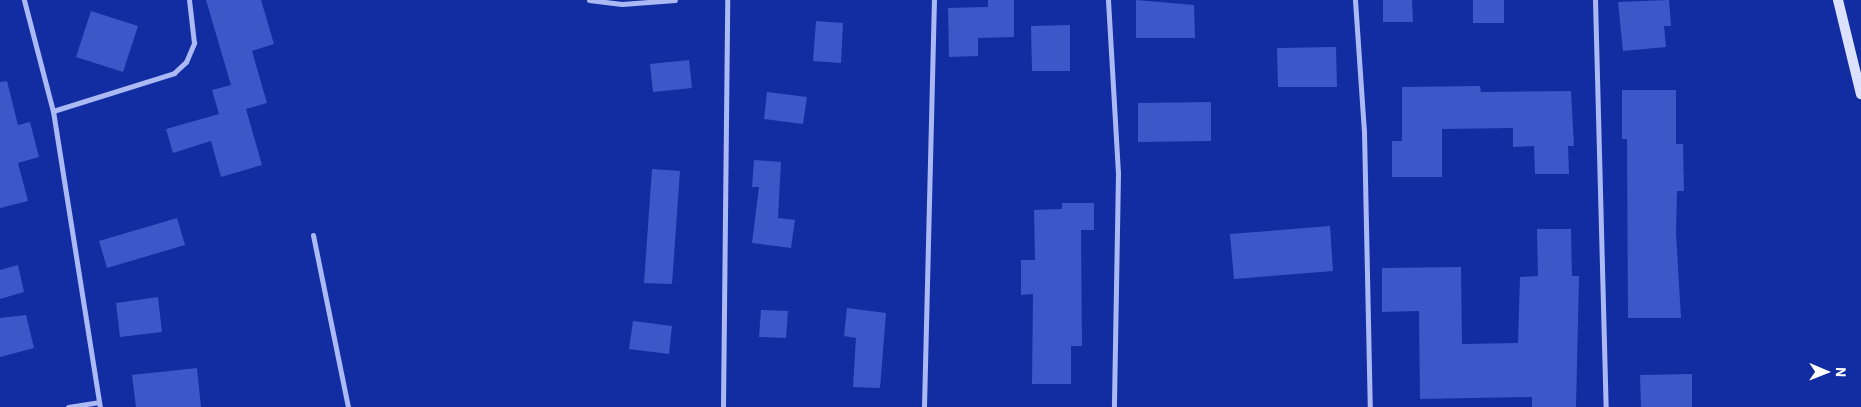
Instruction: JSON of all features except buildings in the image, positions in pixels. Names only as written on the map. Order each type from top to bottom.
[{"type":"street","points":[[24,0],[53,111],[100,405],[68,407]]},
{"type":"street","points":[[53,111],[174,73],[186,62],[194,43],[189,0]]},
{"type":"street","points":[[589,0],[675,0]]},
{"type":"street","points":[[723,407],[727,0]]},
{"type":"street","points":[[924,407],[934,0]]},
{"type":"street","points":[[1108,0],[1118,173],[1114,407]]},
{"type":"street","points":[[1355,0],[1364,131],[1370,407]]},
{"type":"street","points":[[1595,0],[1606,407]]},
{"type":"street","points":[[1838,0],[1861,94]]},
{"type":"street","points":[[313,235],[348,407]]}]
